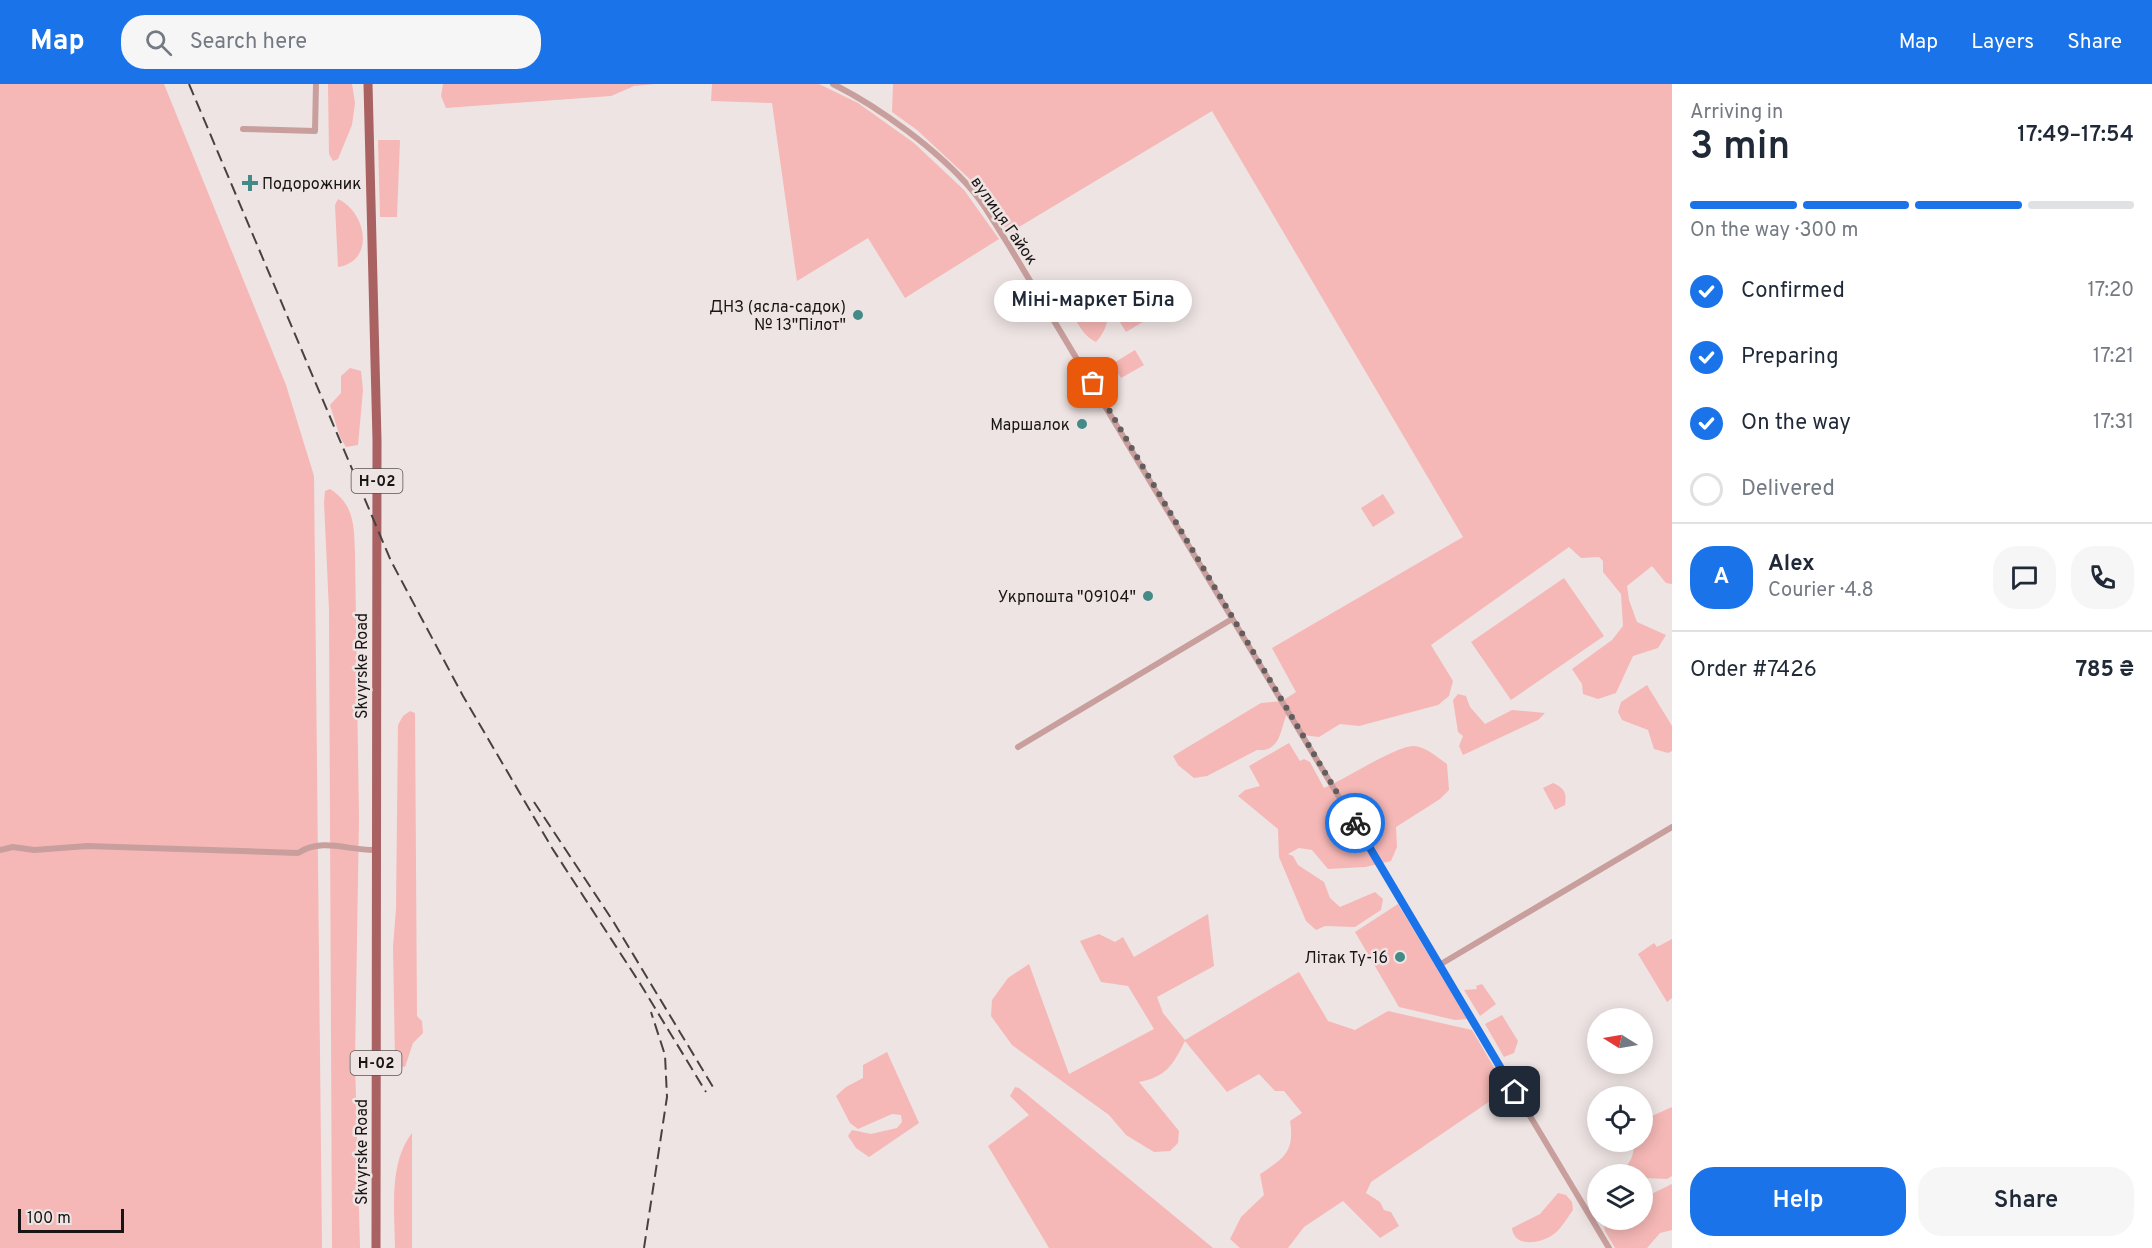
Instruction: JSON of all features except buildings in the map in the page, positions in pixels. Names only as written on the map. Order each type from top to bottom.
[{"type":"main road","name":"Skvyrske Road","points":[[369,84],[377,452],[376,1248]]},
{"type":"street","points":[[243,129],[315,131],[316,84]]},
{"type":"street","name":"вулиця Гайок","points":[[833,84],[855,95],[916,138],[972,190],[1050,312],[1609,1248]]},
{"type":"street","points":[[1018,747],[1232,619]]},
{"type":"street","points":[[1441,964],[1672,827]]},
{"type":"street","points":[[0,850],[13,847],[34,850],[87,846],[298,853],[307,847],[330,844],[357,850],[376,850]]},
{"type":"shaded area","points":[[0,84],[164,84],[286,385],[314,476],[322,1248],[0,1248]]},
{"type":"shaded area","points":[[328,84],[352,84],[355,103],[352,125],[338,159],[333,161],[329,154]]},
{"type":"shaded area","points":[[443,84],[655,84],[634,86],[611,96],[446,108],[441,96]]},
{"type":"shaded area","points":[[712,84],[819,84],[858,103],[914,143],[964,190],[999,239],[905,298],[868,238],[797,281],[772,103],[711,101]]},
{"type":"shaded area","points":[[893,84],[1672,84],[1672,584],[1666,583],[1652,566],[1627,586],[1629,600],[1637,622],[1666,635],[1658,648],[1633,656],[1616,693],[1598,699],[1583,694],[1582,684],[1572,669],[1612,640],[1623,626],[1621,594],[1603,572],[1603,561],[1599,557],[1581,558],[1569,547],[1431,645],[1453,681],[1449,696],[1438,705],[1359,726],[1340,724],[1319,737],[1303,735],[1288,711],[1279,738],[1271,747],[1257,750],[1207,776],[1194,778],[1178,765],[1173,756],[1261,703],[1282,701],[1296,692],[1272,648],[1463,537],[1212,111],[1009,233],[975,184],[917,130],[892,112]]},
{"type":"shaded area","points":[[378,140],[400,140],[397,217],[380,217]]},
{"type":"shaded area","points":[[338,199],[348,205],[355,214],[363,236],[358,256],[350,263],[338,267],[335,205]]},
{"type":"shaded area","points":[[1130,292],[1146,320],[1126,332],[1109,304]]},
{"type":"shaded area","points":[[1077,295],[1104,302],[1107,323],[1096,342],[1082,330],[1067,302]]},
{"type":"shaded area","points":[[1135,350],[1144,365],[1121,378],[1112,364]]},
{"type":"shaded area","points":[[350,368],[361,371],[363,390],[358,445],[346,447],[340,437],[330,405],[341,393],[341,376]]},
{"type":"shaded area","points":[[330,489],[349,509],[355,544],[359,818],[355,1062],[360,1248],[332,1248],[329,610],[324,502],[325,491]]},
{"type":"shaded area","points":[[1383,494],[1395,513],[1373,527],[1361,508]]},
{"type":"shaded area","points":[[1564,578],[1604,636],[1511,700],[1471,642]]},
{"type":"shaded area","points":[[1647,685],[1672,726],[1672,751],[1668,753],[1654,749],[1648,730],[1622,720],[1618,712],[1621,702]]},
{"type":"shaded area","points":[[1458,694],[1466,696],[1470,707],[1485,724],[1512,710],[1545,713],[1538,720],[1463,755],[1459,746],[1463,736],[1458,732],[1453,700]]},
{"type":"shaded area","points":[[410,711],[415,713],[417,1016],[422,1021],[423,1033],[413,1043],[405,1067],[399,1066],[395,1059],[393,947],[396,909],[398,725],[403,716]]},
{"type":"shaded area","points":[[1289,743],[1300,761],[1304,759],[1310,762],[1324,788],[1406,747],[1423,748],[1447,764],[1449,790],[1440,799],[1396,827],[1397,847],[1391,861],[1365,867],[1328,869],[1312,850],[1299,848],[1288,854],[1293,856],[1298,865],[1324,882],[1330,898],[1340,907],[1375,892],[1383,899],[1381,910],[1355,927],[1325,926],[1316,930],[1306,921],[1279,857],[1278,829],[1238,796],[1245,790],[1260,786],[1249,766]]},
{"type":"shaded area","points":[[1553,783],[1562,789],[1566,797],[1565,805],[1555,810],[1543,788]]},
{"type":"shaded area","points":[[1398,904],[1467,1019],[1455,1020],[1399,1007],[1355,932]]},
{"type":"shaded area","points":[[1208,914],[1214,966],[1157,997],[1163,1013],[1185,1040],[1299,972],[1328,1021],[1355,1030],[1388,1011],[1472,1030],[1502,1081],[1502,1093],[1371,1182],[1366,1193],[1380,1202],[1384,1210],[1391,1212],[1399,1226],[1380,1238],[1343,1201],[1304,1227],[1288,1248],[1240,1248],[1230,1239],[1241,1217],[1264,1195],[1260,1174],[1286,1153],[1291,1140],[1290,1121],[1302,1113],[1284,1091],[1275,1091],[1259,1074],[1227,1092],[1185,1041],[1168,1069],[1156,1077],[1139,1082],[1179,1131],[1178,1143],[1170,1151],[1154,1152],[1126,1135],[1109,1115],[1012,1045],[991,1016],[992,1000],[1008,978],[1029,964],[1069,1074],[1154,1029],[1128,986],[1101,982],[1080,941],[1099,934],[1115,942],[1123,937],[1134,957]]},
{"type":"shaded area","points":[[1672,939],[1672,998],[1667,1002],[1638,954],[1654,943],[1657,947]]},
{"type":"shaded area","points":[[1482,984],[1496,1004],[1480,1016],[1464,990],[1477,989],[1476,986]]},
{"type":"shaded area","points":[[1502,1015],[1518,1041],[1514,1053],[1504,1057],[1485,1024]]},
{"type":"shaded area","points":[[887,1052],[919,1123],[869,1157],[856,1148],[848,1136],[852,1130],[871,1134],[897,1128],[902,1122],[901,1115],[892,1114],[858,1129],[850,1123],[836,1096],[846,1087],[863,1078],[863,1065]]},
{"type":"shaded area","points":[[1015,1087],[1213,1248],[1049,1248],[988,1146],[1029,1115],[1010,1096]]},
{"type":"shaded area","points":[[1672,1107],[1672,1176],[1667,1179],[1653,1178],[1653,1164],[1628,1164],[1633,1152],[1653,1152],[1653,1116]]},
{"type":"shaded area","points":[[412,1133],[412,1248],[395,1248],[396,1173],[404,1145]]},
{"type":"shaded area","points":[[1672,1184],[1672,1230],[1660,1233],[1647,1248],[1615,1248],[1605,1230],[1653,1230],[1653,1193]]},
{"type":"shaded area","points":[[1558,1193],[1566,1195],[1572,1202],[1573,1210],[1557,1231],[1540,1241],[1527,1242],[1517,1238],[1512,1228],[1540,1214]]},
{"type":"railway","points":[[189,84],[391,561],[463,696],[552,848],[641,985],[706,1092]]},
{"type":"railway","points":[[534,802],[613,921],[713,1087]]},
{"type":"railway","points":[[644,1248],[667,1097],[665,1055],[651,1012]]},
{"type":"way so far","points":[[1093,383],[1355,823]]},
{"type":"place","name":"Подорожник","points":[[250,183]]},
{"type":"place","name":"ДНЗ (ясла-садок) № 13\"Пілот\"","points":[[858,315]]},
{"type":"place","name":"Міні-маркет Біла","points":[[1093,383]]},
{"type":"place","name":"Маршалок","points":[[1082,424]]},
{"type":"place","name":"Укрпошта \"09104\"","points":[[1148,596]]},
{"type":"place","name":"Літак Ту-16","points":[[1400,957]]},
{"type":"route","points":[[1355,823],[1441,964],[1515,1092]]}]
